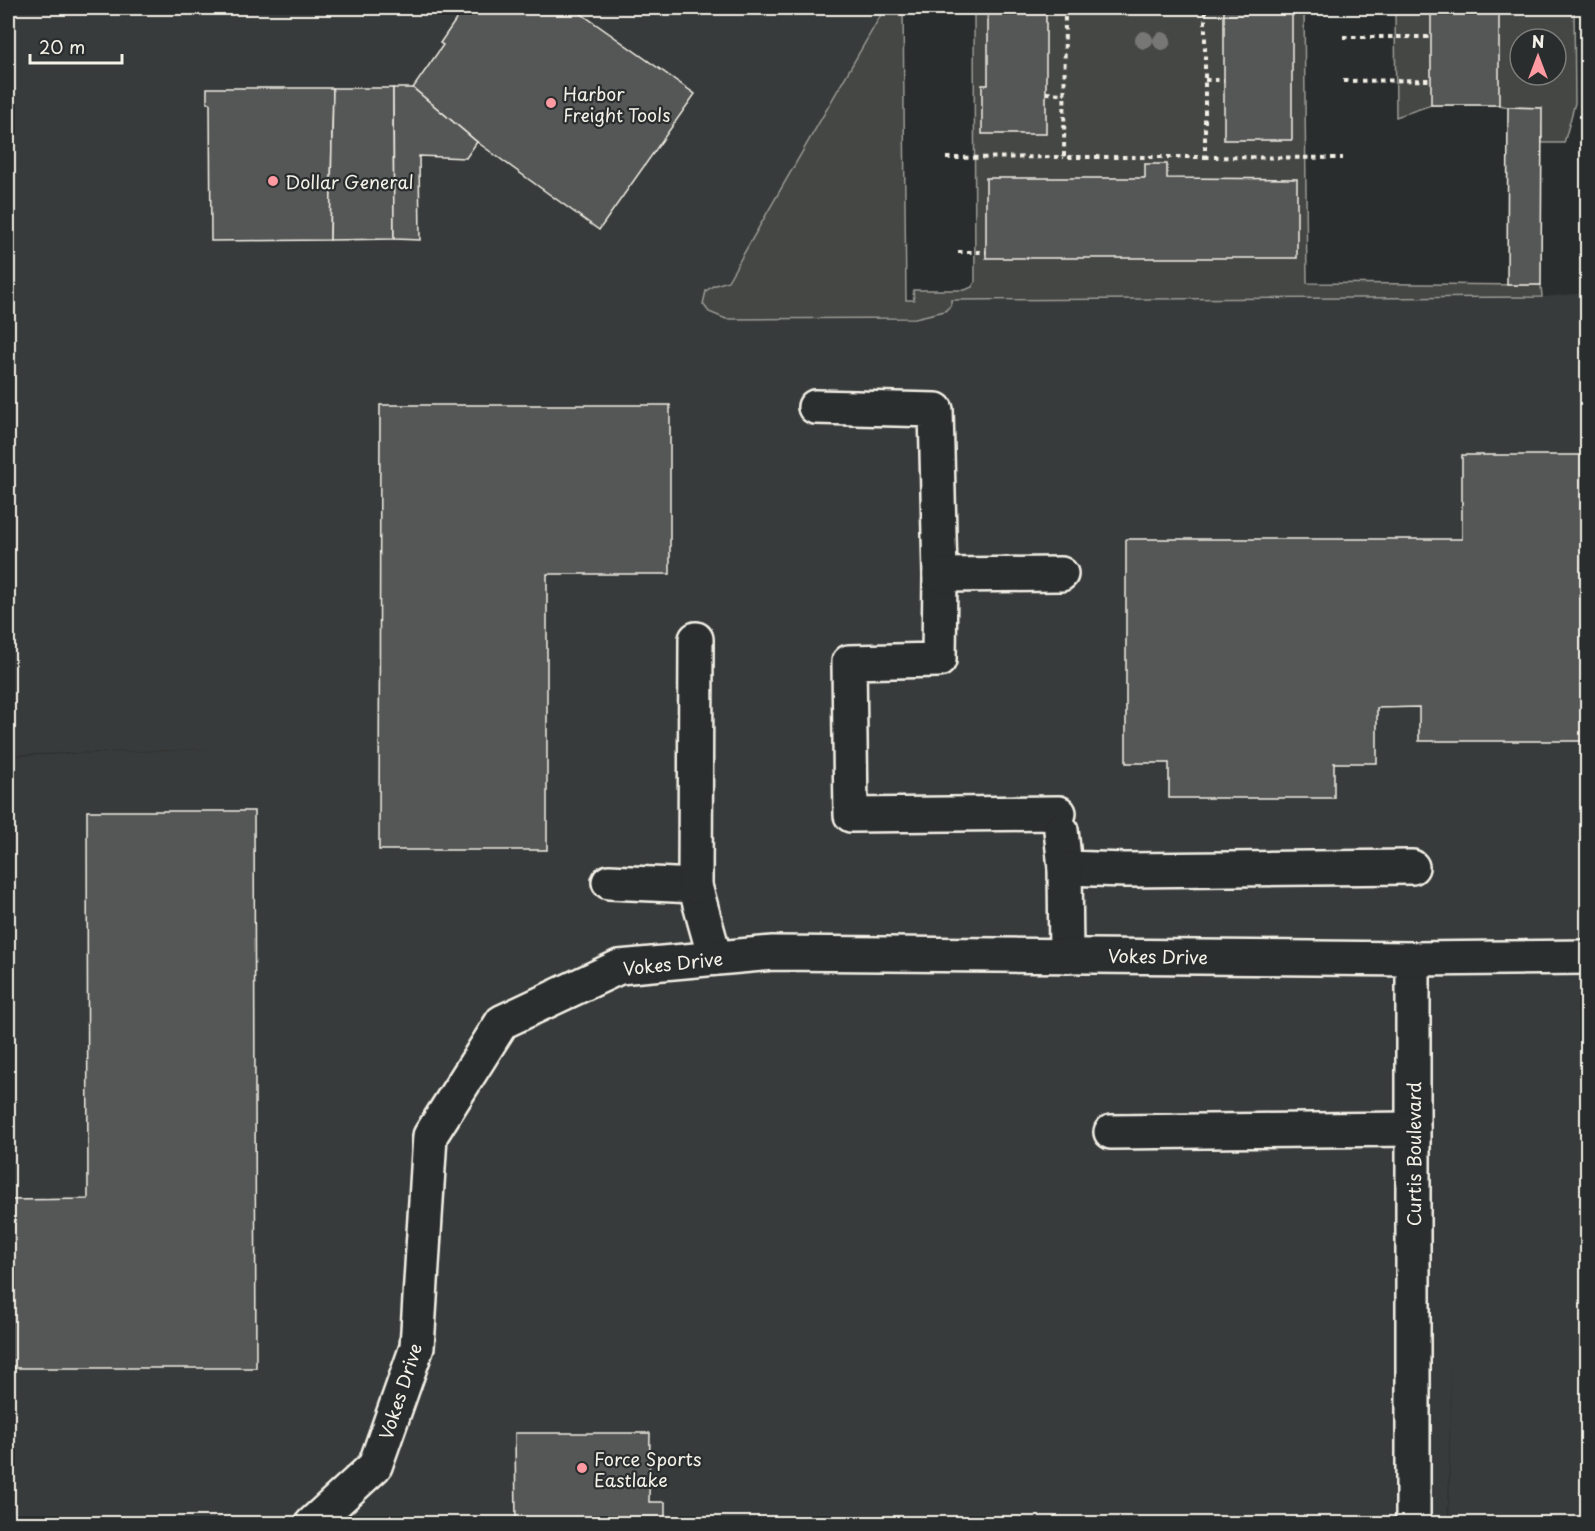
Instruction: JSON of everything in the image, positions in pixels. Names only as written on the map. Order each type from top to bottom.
[{"type":"street","points":[[815,407],[936,410],[940,575],[939,660],[849,662],[851,815],[1060,821],[1065,868],[1066,956]]},
{"type":"street","points":[[940,575],[1061,574]]},
{"type":"street","points":[[696,639],[695,886],[715,958]]},
{"type":"street","points":[[1065,868],[1126,870],[1412,867]]},
{"type":"street","points":[[609,882],[695,886]]},
{"type":"street","name":"Vokes Drive","points":[[312,1524],[375,1467],[417,1347],[430,1136],[502,1022],[619,967],[773,953],[1413,959]]},
{"type":"street","points":[[1413,959],[1587,957]]},
{"type":"street","name":"Curtis Boulevard","points":[[1413,959],[1413,1524]]},
{"type":"street","points":[[1111,1132],[1413,1129]]},
{"type":"path","points":[[1064,157],[1065,8]]},
{"type":"path","points":[[1205,8],[1205,157]]},
{"type":"path","points":[[1343,37],[1431,37]]},
{"type":"path","points":[[1205,80],[1224,80]]},
{"type":"path","points":[[1343,81],[1431,80]]},
{"type":"path","points":[[1046,93],[1065,94]]},
{"type":"path","points":[[946,158],[1343,158]]},
{"type":"path","points":[[958,252],[986,252]]},
{"type":"shaded area","points":[[8,8],[903,8],[906,300],[1542,297],[1587,293],[1587,1523],[1449,1523],[1451,1364],[1448,1523],[8,1523],[8,756],[212,749],[8,755]]},
{"type":"shaded area","points":[[885,8],[903,8],[906,300],[914,300],[913,290],[965,290],[972,287],[975,282],[974,8],[1304,8],[1307,283],[1541,285],[1542,297],[951,300],[951,305],[945,311],[915,318],[726,319],[709,312],[703,304],[706,291],[728,281]]},
{"type":"shaded area","points":[[1395,8],[1574,8],[1575,103],[1564,143],[1542,143],[1541,108],[1499,105],[1431,105],[1396,117]]},
{"type":"building","points":[[464,8],[573,8],[695,94],[599,230],[477,142],[413,88],[443,45],[440,43]]},
{"type":"building","points":[[988,8],[1046,8],[1046,134],[982,134],[982,85],[988,85]]},
{"type":"building","points":[[1224,8],[1292,8],[1292,140],[1224,140]]},
{"type":"building","points":[[1431,8],[1499,8],[1499,105],[1431,105]]},
{"type":"building","points":[[207,88],[333,88],[330,240],[211,241],[210,103],[207,103]]},
{"type":"building","points":[[333,88],[393,88],[394,239],[330,240]]},
{"type":"building","points":[[393,88],[413,88],[477,142],[466,158],[419,156],[420,240],[394,239]]},
{"type":"building","points":[[1508,107],[1542,108],[1541,285],[1507,285]]},
{"type":"building","points":[[1145,164],[1167,164],[1167,178],[1297,179],[1297,258],[986,258],[986,178],[1145,178]]},
{"type":"building","points":[[380,405],[670,405],[670,574],[547,574],[547,850],[379,850]]},
{"type":"building","points":[[1462,455],[1588,455],[1587,741],[1419,741],[1419,707],[1377,708],[1377,763],[1334,763],[1334,798],[1169,798],[1169,763],[1126,763],[1126,539],[1462,539]]},
{"type":"building","points":[[87,811],[254,811],[256,1368],[8,1368],[8,1200],[88,1199]]},
{"type":"building","name":"Force Sports Eastlake","points":[[515,1433],[650,1433],[649,1502],[665,1502],[665,1524],[516,1524]]},
{"type":"place","name":"Harbor Freight Tools","points":[[551,103]]},
{"type":"place","name":"Dollar General","points":[[273,181]]},
{"type":"place","name":"Force Sports Eastlake","points":[[582,1468]]}]
